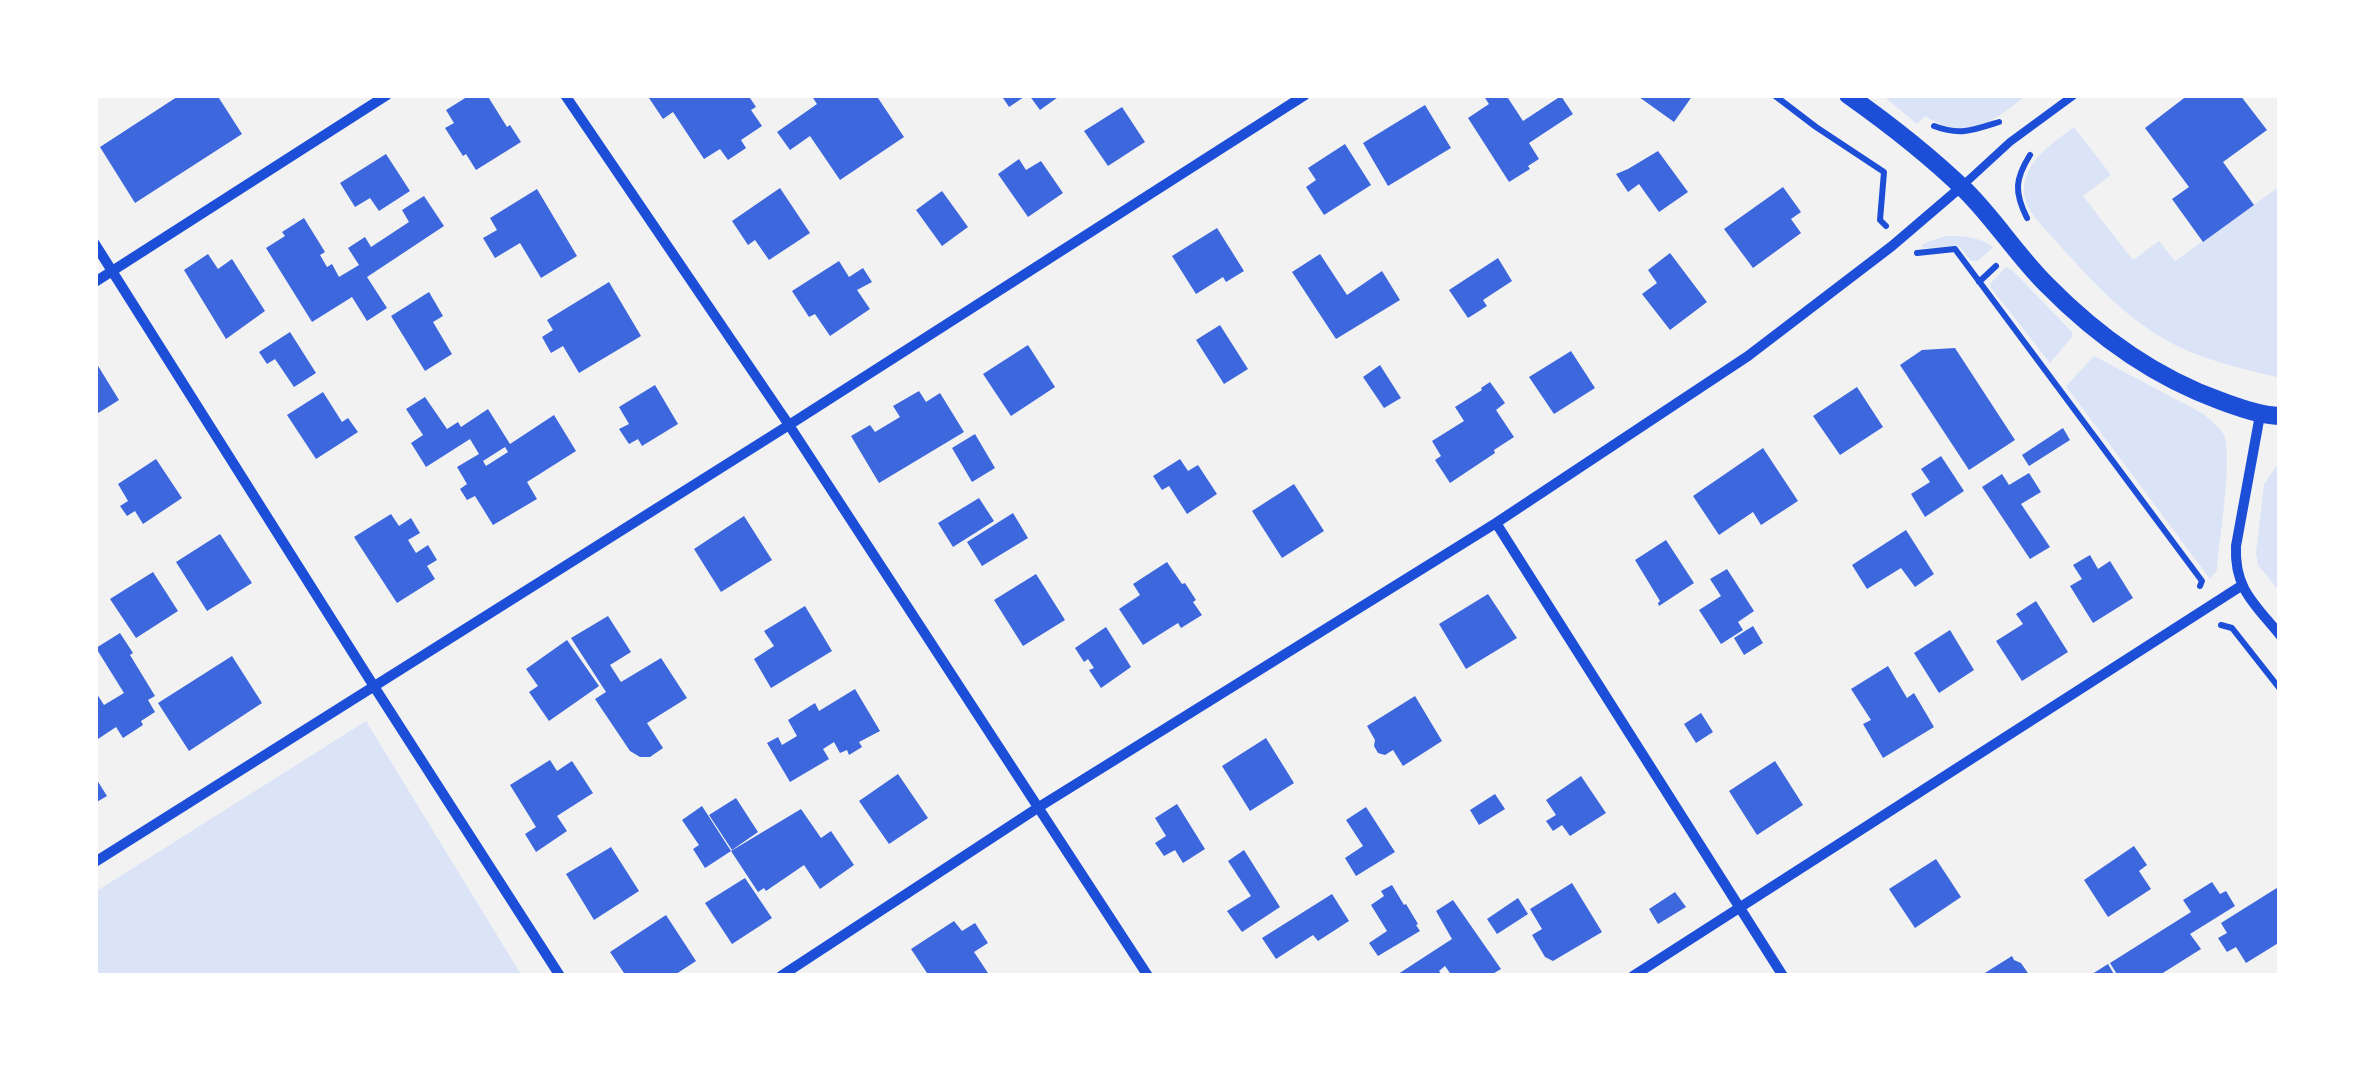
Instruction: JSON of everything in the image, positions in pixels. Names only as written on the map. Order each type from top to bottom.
[{"type":"street","points":[[95,282],[387,95]]},
{"type":"street","points":[[566,95],[789,426],[1148,976]]},
{"type":"street","points":[[95,862],[789,426],[1305,95]]},
{"type":"street","points":[[1848,95],[1962,187],[2044,281],[2094,330],[2148,368],[2200,394],[2260,415],[2280,416]]},
{"type":"street","points":[[781,976],[1039,806],[1496,523],[1748,356],[1962,187]]},
{"type":"street","points":[[95,244],[560,976]]},
{"type":"street","points":[[2260,415],[2235,566],[2241,586],[2280,635]]},
{"type":"street","points":[[1496,523],[1783,976]]},
{"type":"street","points":[[1633,976],[2241,586]]},
{"type":"lane","points":[[1962,187],[2010,142],[2074,95]]},
{"type":"path","points":[[1774,95],[1884,172],[1880,220],[1915,254],[1956,249],[2202,581],[2195,595],[2204,610],[2214,623],[2232,628],[2280,689]]},
{"type":"path","points":[[1911,143],[1929,124],[1966,132],[1999,122],[2020,105],[2046,140],[2019,172],[2017,186],[2029,221]]},
{"type":"shaded area","points":[[1882,95],[2027,95],[1991,121],[1967,129],[1925,116],[1917,124]]},
{"type":"shaded area","points":[[2074,127],[2111,175],[2083,196],[2133,260],[2159,241],[2175,261],[2280,186],[2280,378],[2202,356],[2159,336],[2112,300],[2036,218],[2025,198],[2029,171],[2041,154]]},
{"type":"shaded area","points":[[1946,236],[1976,239],[1993,247],[1978,261],[1971,261],[1960,247],[1921,246]]},
{"type":"shaded area","points":[[2006,267],[2072,332],[2050,363],[1991,288],[1990,284]]},
{"type":"shaded area","points":[[2094,356],[2202,413],[2224,435],[2225,500],[2217,570],[2210,579],[2066,386]]},
{"type":"shaded area","points":[[2280,461],[2280,592],[2258,565],[2256,553],[2264,484]]},
{"type":"shaded area","points":[[366,721],[522,976],[95,976],[95,892]]},
{"type":"building","points":[[180,95],[217,95],[242,134],[135,203],[100,147]]},
{"type":"building","points":[[470,95],[487,95],[521,142],[476,170],[445,128],[454,123],[446,110]]},
{"type":"building","points":[[647,95],[748,95],[756,107],[751,110],[762,126],[741,140],[746,148],[728,160],[720,149],[704,159],[673,112],[663,119]]},
{"type":"building","points":[[811,95],[876,95],[904,137],[840,180],[810,136],[790,150],[777,132],[817,104]]},
{"type":"building","points":[[1001,95],[1027,95],[1009,107]]},
{"type":"building","points":[[1029,95],[1061,95],[1040,110]]},
{"type":"building","points":[[1483,95],[1506,95],[1523,121],[1561,96],[1573,114],[1529,143],[1539,159],[1509,182],[1468,118],[1489,104]]},
{"type":"building","points":[[1640,95],[1693,95],[1674,122]]},
{"type":"building","points":[[2188,95],[2240,95],[2267,130],[2223,162],[2254,205],[2203,242],[2172,199],[2189,187],[2145,128]]},
{"type":"building","points":[[1425,105],[1451,148],[1388,186],[1363,143]]},
{"type":"building","points":[[1122,107],[1145,142],[1108,166],[1084,131]]},
{"type":"building","points":[[1345,144],[1371,185],[1324,215],[1306,187],[1316,180],[1308,168]]},
{"type":"building","points":[[1658,151],[1688,192],[1659,212],[1639,184],[1628,192],[1616,174]]},
{"type":"building","points":[[386,154],[410,191],[379,211],[370,198],[355,207],[340,183]]},
{"type":"building","points":[[1019,159],[1026,170],[1041,161],[1063,193],[1028,217],[998,174]]},
{"type":"building","points":[[1783,187],[1801,212],[1791,219],[1801,233],[1753,268],[1724,229]]},
{"type":"building","points":[[780,188],[810,233],[769,260],[755,240],[748,245],[732,221]]},
{"type":"building","points":[[537,189],[577,256],[541,278],[520,243],[495,258],[483,238],[497,230],[490,218]]},
{"type":"building","points":[[942,191],[968,227],[942,246],[916,210]]},
{"type":"building","points":[[424,196],[444,226],[367,277],[387,308],[367,321],[352,297],[312,322],[266,248],[304,218],[325,252],[320,255],[327,267],[332,264],[339,277],[359,265],[348,248],[365,237],[371,247],[409,222],[402,210]]},
{"type":"building","points":[[1217,228],[1244,271],[1226,282],[1223,277],[1196,294],[1172,256]]},
{"type":"building","points":[[1670,253],[1707,302],[1670,330],[1642,294],[1657,283],[1648,270]]},
{"type":"building","points":[[208,254],[218,269],[232,259],[265,311],[226,339],[184,270]]},
{"type":"building","points":[[1320,254],[1347,295],[1382,271],[1400,300],[1336,339],[1292,272]]},
{"type":"building","points":[[1498,258],[1512,281],[1483,300],[1487,306],[1468,318],[1449,290]]},
{"type":"building","points":[[839,261],[849,277],[863,268],[872,282],[857,290],[870,309],[830,336],[815,314],[809,317],[792,291]]},
{"type":"building","points":[[609,282],[641,336],[579,373],[563,346],[551,353],[542,337],[553,330],[547,320]]},
{"type":"building","points":[[429,292],[443,316],[433,322],[452,354],[425,371],[391,316]]},
{"type":"building","points":[[1220,325],[1248,369],[1224,384],[1196,340]]},
{"type":"building","points":[[290,332],[316,373],[294,387],[275,359],[267,364],[259,352]]},
{"type":"building","points":[[1028,345],[1055,387],[1011,416],[983,374]]},
{"type":"building","points":[[1955,348],[2015,440],[1969,470],[1900,365],[1922,350]]},
{"type":"building","points":[[1571,351],[1595,388],[1554,414],[1529,377]]},
{"type":"building","points":[[95,361],[119,400],[95,415]]},
{"type":"building","points":[[1380,365],[1401,398],[1384,408],[1363,377]]},
{"type":"building","points":[[1490,382],[1505,403],[1496,410],[1514,437],[1450,483],[1435,460],[1441,456],[1432,441],[1464,421],[1455,407]]},
{"type":"building","points":[[655,385],[678,424],[642,446],[638,439],[629,444],[619,429],[629,424],[619,407]]},
{"type":"building","points":[[1857,387],[1883,427],[1840,455],[1813,416]]},
{"type":"building","points":[[919,391],[926,402],[940,393],[964,432],[879,483],[851,436],[870,425],[875,432],[900,417],[893,406]]},
{"type":"building","points":[[323,392],[342,422],[348,418],[358,432],[316,459],[287,415]]},
{"type":"building","points":[[425,397],[447,429],[458,422],[461,427],[488,409],[510,444],[554,415],[576,451],[527,482],[537,499],[493,525],[475,496],[467,500],[460,489],[467,484],[457,467],[479,454],[470,439],[426,467],[411,443],[423,435],[406,409]],"holes":[[[505,447],[508,452],[486,466],[483,461]]]},
{"type":"building","points":[[2063,428],[2070,440],[2029,466],[2022,455]]},
{"type":"building","points":[[975,434],[995,468],[972,482],[952,448]]},
{"type":"building","points":[[1763,448],[1798,501],[1761,525],[1753,512],[1719,535],[1693,496]]},
{"type":"building","points":[[1941,456],[1964,491],[1925,517],[1911,494],[1930,482],[1921,469]]},
{"type":"building","points":[[156,459],[182,498],[143,524],[135,511],[127,516],[120,506],[128,501],[118,484]]},
{"type":"building","points":[[1180,459],[1188,471],[1198,465],[1217,494],[1187,514],[1169,486],[1162,490],[1153,476]]},
{"type":"building","points":[[2029,473],[2041,492],[2021,504],[2050,547],[2030,559],[1982,487],[2002,474],[2009,485]]},
{"type":"building","points":[[1294,484],[1324,531],[1282,558],[1252,511]]},
{"type":"building","points":[[979,498],[994,521],[953,547],[938,523]]},
{"type":"building","points":[[1013,513],[1028,538],[982,566],[967,542]]},
{"type":"building","points":[[391,514],[399,526],[411,518],[420,533],[408,540],[416,553],[428,545],[437,560],[427,566],[435,579],[397,603],[354,537]]},
{"type":"building","points":[[744,516],[772,560],[721,592],[694,549]]},
{"type":"building","points":[[1906,530],[1934,574],[1915,587],[1901,568],[1867,589],[1852,565]]},
{"type":"building","points":[[220,534],[252,583],[207,611],[176,562]]},
{"type":"building","points":[[1666,540],[1694,583],[1659,606],[1660,601],[1635,560]]},
{"type":"building","points":[[2090,555],[2098,569],[2110,561],[2133,598],[2093,623],[2070,586],[2082,579],[2073,565]]},
{"type":"building","points":[[1167,562],[1185,583],[1202,615],[1181,628],[1178,623],[1143,645],[1119,609],[1140,595],[1133,584]]},
{"type":"building","points":[[1727,569],[1754,611],[1738,622],[1743,630],[1721,644],[1699,610],[1721,596],[1710,579]]},
{"type":"building","points":[[153,572],[178,611],[136,638],[110,599]]},
{"type":"building","points":[[1036,574],[1065,620],[1023,646],[994,600]]},
{"type":"building","points":[[1488,594],[1517,638],[1466,669],[1439,624]]},
{"type":"building","points":[[2036,601],[2068,652],[2022,681],[1996,641],[2023,624],[2016,614]]},
{"type":"building","points":[[805,606],[832,651],[771,688],[754,659],[774,646],[764,631]]},
{"type":"building","points":[[608,616],[631,652],[610,665],[621,682],[661,658],[687,698],[647,723],[663,748],[650,757],[630,751],[595,699],[606,692],[571,638]]},
{"type":"building","points":[[1753,626],[1763,643],[1744,655],[1734,638]]},
{"type":"building","points":[[1106,627],[1131,667],[1101,688],[1089,670],[1094,668],[1088,659],[1084,662],[1075,648]]},
{"type":"building","points":[[1950,630],[1974,670],[1939,693],[1914,653]]},
{"type":"building","points":[[120,633],[155,696],[148,700],[155,712],[123,738],[116,727],[95,741],[95,691],[104,705],[124,693],[96,648]]},
{"type":"building","points":[[567,640],[599,686],[549,721],[529,692],[538,686],[526,669]]},
{"type":"building","points":[[232,656],[262,703],[189,751],[158,703]]},
{"type":"building","points":[[1888,666],[1907,698],[1914,693],[1934,727],[1883,758],[1863,724],[1871,720],[1851,689]]},
{"type":"building","points":[[855,689],[880,731],[859,742],[862,747],[849,755],[847,750],[840,753],[834,742],[823,749],[829,759],[790,782],[767,743],[778,737],[782,745],[797,736],[788,720],[815,703],[819,711]]},
{"type":"building","points":[[1415,696],[1442,741],[1403,766],[1393,750],[1385,755],[1378,753],[1367,726]]},
{"type":"building","points":[[1701,713],[1713,732],[1696,743],[1684,724]]},
{"type":"building","points":[[1266,738],[1294,783],[1250,811],[1222,766]]},
{"type":"building","points":[[550,760],[557,771],[572,761],[593,793],[557,816],[567,831],[536,852],[525,834],[536,827],[510,785]]},
{"type":"building","points":[[1775,761],[1803,805],[1757,835],[1729,791]]},
{"type":"building","points":[[898,774],[928,818],[889,844],[859,801]]},
{"type":"building","points":[[1581,776],[1606,813],[1570,836],[1562,825],[1553,831],[1546,821],[1556,815],[1546,800]]},
{"type":"building","points":[[95,777],[107,796],[95,803]]},
{"type":"building","points":[[1495,794],[1505,809],[1479,825],[1470,810]]},
{"type":"building","points":[[736,798],[758,832],[732,850],[709,815]]},
{"type":"building","points":[[1177,804],[1205,849],[1183,863],[1175,850],[1164,856],[1155,843],[1166,836],[1155,818]]},
{"type":"building","points":[[702,806],[731,851],[705,868],[693,849],[699,845],[682,820]]},
{"type":"building","points":[[1366,807],[1395,852],[1356,876],[1345,858],[1363,846],[1346,820]]},
{"type":"building","points":[[801,809],[821,838],[831,831],[854,865],[820,889],[804,865],[766,891],[764,888],[758,892],[731,851]]},
{"type":"building","points":[[2134,846],[2147,865],[2139,871],[2151,889],[2108,917],[2084,880]]},
{"type":"building","points":[[611,847],[639,891],[594,920],[566,874]]},
{"type":"building","points":[[1244,850],[1280,907],[1242,932],[1227,911],[1251,896],[1228,861]]},
{"type":"building","points":[[1936,859],[1961,897],[1915,928],[1889,889]]},
{"type":"building","points":[[745,878],[772,918],[732,944],[705,903]]},
{"type":"building","points":[[2212,882],[2220,894],[2226,891],[2235,906],[2190,934],[2201,949],[2158,976],[2118,976],[2110,963],[2191,912],[2183,900]]},
{"type":"building","points":[[1572,883],[1602,932],[1553,961],[1545,957],[1532,935],[1542,929],[1530,909]]},
{"type":"building","points":[[1392,885],[1420,931],[1378,956],[1369,943],[1387,931],[1371,905],[1384,896],[1381,891]]},
{"type":"building","points":[[2280,886],[2280,942],[2246,963],[2236,947],[2227,952],[2218,938],[2227,933],[2221,923]]},
{"type":"building","points":[[1675,892],[1686,907],[1658,924],[1649,909]]},
{"type":"building","points":[[1332,894],[1349,921],[1318,941],[1313,935],[1276,959],[1262,938]]},
{"type":"building","points":[[1518,898],[1528,914],[1497,934],[1487,919]]},
{"type":"building","points":[[1453,900],[1501,969],[1489,976],[1452,976],[1445,966],[1439,971],[1443,976],[1395,976],[1452,939],[1436,911]]},
{"type":"building","points":[[666,915],[696,961],[673,976],[626,976],[610,952]]},
{"type":"building","points":[[954,921],[962,931],[975,923],[988,943],[974,952],[990,976],[929,976],[911,949]]},
{"type":"building","points":[[2012,956],[2030,976],[1980,976]]},
{"type":"building","points":[[2108,964],[2115,976],[2089,976]]}]
